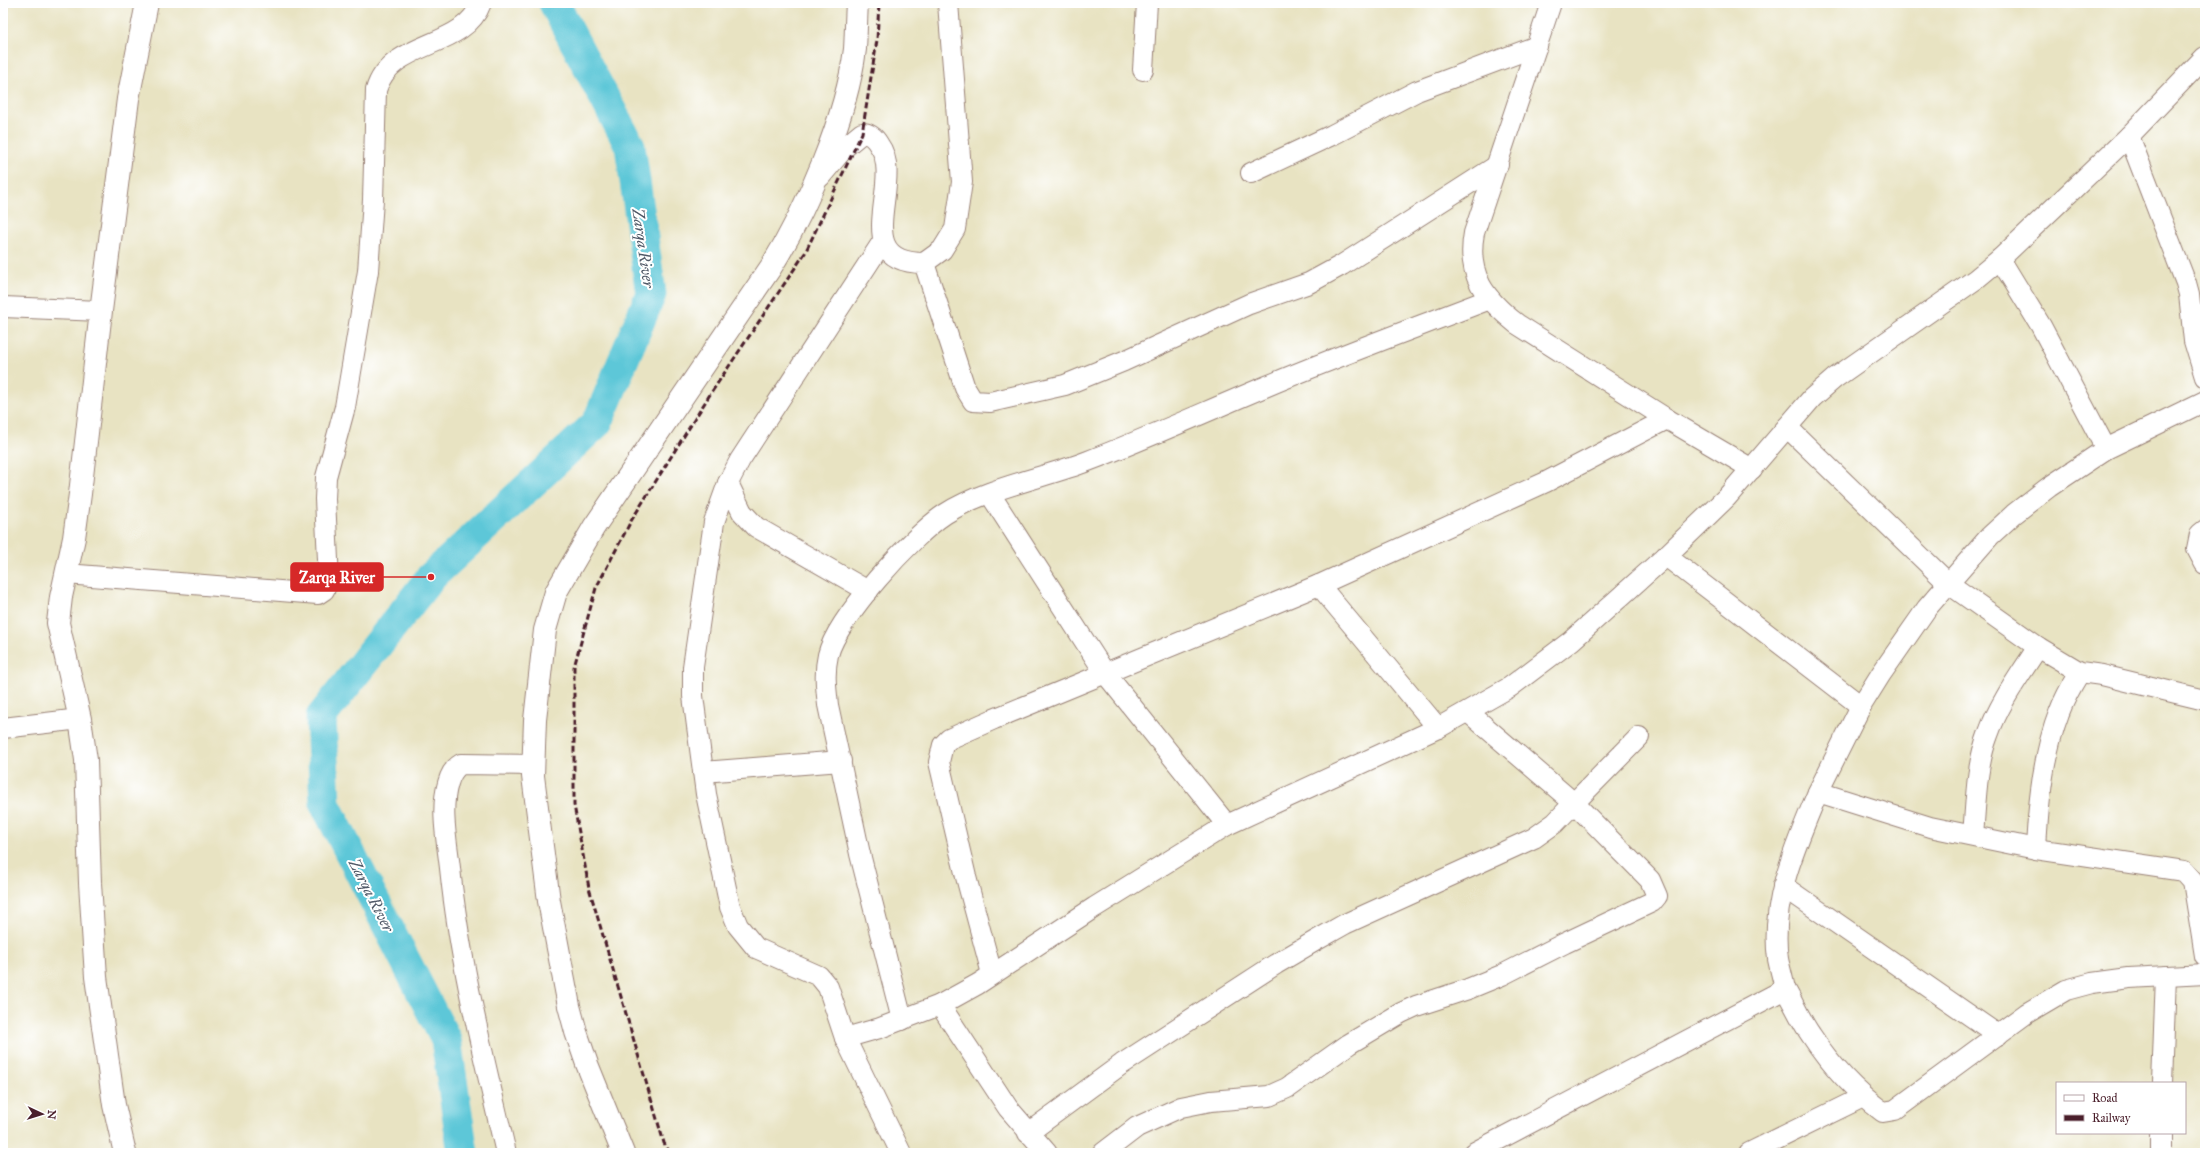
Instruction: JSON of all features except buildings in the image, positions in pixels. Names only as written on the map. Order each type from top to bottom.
[{"type":"street","points":[[125,1153],[113,1098],[96,977],[90,883],[86,760],[80,719],[59,633],[59,611],[74,538],[80,494],[100,311],[128,99],[147,3]]},
{"type":"street","points":[[66,574],[318,594],[324,590],[329,580],[325,499],[326,477],[345,407],[368,271],[373,200],[376,90],[380,78],[399,58],[448,36],[469,20],[478,10],[481,3]]},
{"type":"street","points":[[623,1153],[587,1064],[569,1006],[550,901],[533,765],[535,720],[542,648],[548,618],[556,592],[573,560],[617,491],[771,267],[793,229],[812,186],[847,90],[855,48],[857,3]]},
{"type":"street","points":[[812,186],[858,135],[868,133],[884,151],[887,161],[888,176],[881,230],[883,240],[890,251],[897,257],[910,262],[924,263],[942,250],[955,229],[962,182],[948,3]]},
{"type":"street","points":[[1143,70],[1147,3]]},
{"type":"street","points":[[1552,3],[1474,233],[1471,248],[1476,276],[1490,299],[1517,324],[1667,419],[1752,469]]},
{"type":"street","points":[[1251,173],[1332,135],[1417,91],[1538,46]]},
{"type":"street","points":[[844,1038],[902,1020],[940,1005],[992,974],[1095,907],[1227,825],[1438,728],[1510,687],[1544,662],[1666,556],[1727,497],[1812,398],[1835,378],[1976,279],[2000,259],[2050,209],[2129,136],[2205,58]]},
{"type":"street","points":[[2129,136],[2188,288],[2194,341],[2205,377]]},
{"type":"street","points":[[924,263],[965,388],[972,401],[990,402],[1083,379],[1249,304],[1309,283],[1342,265],[1498,164]]},
{"type":"street","points":[[883,240],[740,460],[728,483],[714,522],[693,667],[693,696],[703,772],[724,886],[738,926],[756,948],[814,974],[824,981],[828,987],[844,1038],[901,1153]]},
{"type":"street","points":[[2000,259],[2041,326],[2106,449]]},
{"type":"street","points":[[902,1020],[860,854],[828,705],[825,683],[828,655],[841,629],[868,591],[931,524],[959,506],[1087,461],[1268,385],[1490,299]]},
{"type":"street","points":[[3,307],[100,311]]},
{"type":"street","points":[[2205,400],[2106,449],[2014,514],[1990,536],[1928,608],[1861,706],[1818,792],[1799,839],[1783,886],[1778,909],[1777,931],[1778,960],[1785,989],[1811,1036],[1863,1097],[1883,1112],[1891,1112],[2027,1013],[2066,990],[2100,982],[2205,974]]},
{"type":"street","points":[[992,974],[966,877],[939,762],[943,745],[949,740],[994,719],[1319,585],[1546,482],[1667,419]]},
{"type":"street","points":[[1787,427],[1949,584],[2038,647],[2080,672],[2102,675],[2205,700]]},
{"type":"street","points":[[728,483],[742,512],[756,527],[868,591]]},
{"type":"street","points":[[990,494],[1105,673],[1227,825]]},
{"type":"street","points":[[2205,530],[2200,534],[2197,549],[2205,564]]},
{"type":"street","points":[[1666,556],[1861,706]]},
{"type":"street","points":[[1319,585],[1438,728]]},
{"type":"street","points":[[1973,835],[1979,770],[1987,736],[2004,701],[2038,647]]},
{"type":"street","points":[[2036,849],[2039,807],[2051,742],[2058,714],[2080,672]]},
{"type":"street","points":[[1103,1153],[1137,1128],[1181,1106],[1211,1101],[1269,1096],[1287,1088],[1349,1044],[1406,1011],[1502,975],[1565,943],[1652,902],[1657,896],[1650,880],[1574,803],[1468,712]]},
{"type":"street","points":[[3,728],[80,719]]},
{"type":"street","points":[[1028,1133],[1122,1064],[1276,964],[1345,924],[1534,838],[1555,823],[1639,737]]},
{"type":"street","points":[[703,772],[841,761]]},
{"type":"street","points":[[506,1153],[467,989],[456,922],[446,834],[445,799],[448,783],[456,767],[461,764],[470,762],[533,765]]},
{"type":"street","points":[[1818,792],[1886,815],[2036,849],[2184,871],[2193,881],[2205,956]]},
{"type":"street","points":[[1783,886],[1998,1035]]},
{"type":"street","points":[[2162,1082],[2166,976]]},
{"type":"street","points":[[1473,1153],[1785,989]]},
{"type":"street","points":[[940,1005],[990,1083],[1028,1133],[1047,1153]]},
{"type":"street","points":[[1749,1153],[1863,1097]]},
{"type":"street","points":[[2161,1134],[2161,1153]]},
{"type":"waterway","name":"Zarqa River","points":[[463,1153],[446,1040],[325,804],[321,717],[431,577],[597,423],[651,294],[630,146],[554,3]]},
{"type":"railway","points":[[670,1153],[664,1143],[589,888],[574,805],[574,667],[596,588],[631,521],[709,396],[805,253],[862,133],[877,40],[879,3]]},
{"type":"place","name":"Zarqa River","points":[[431,577]]}]
